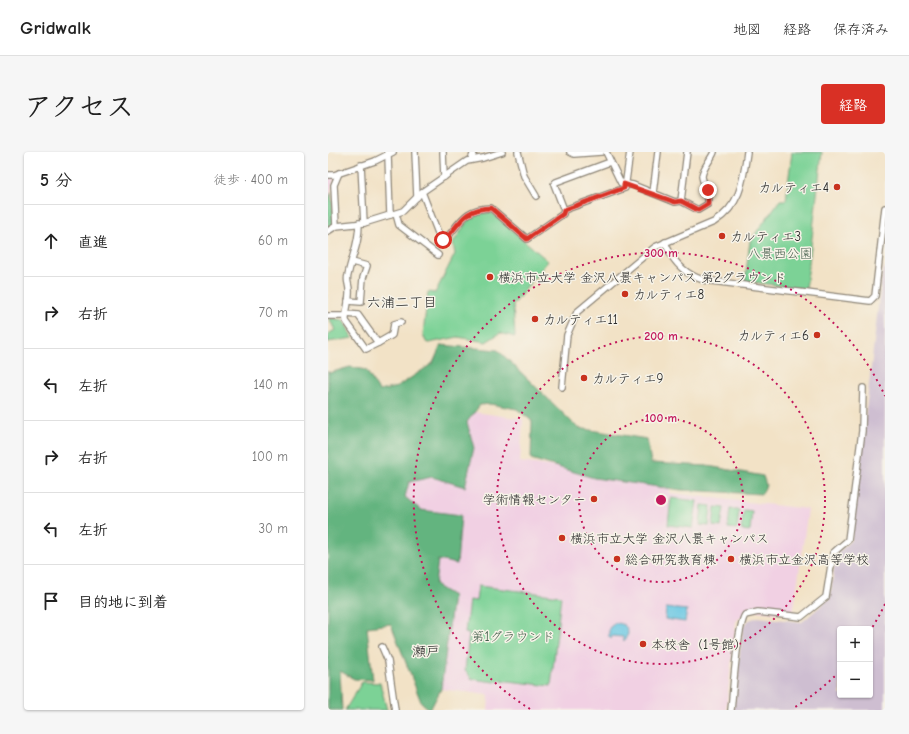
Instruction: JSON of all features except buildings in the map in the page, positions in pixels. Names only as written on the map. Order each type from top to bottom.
[{"type":"street","points":[[415,152],[417,197]]},
{"type":"street","points":[[443,152],[444,178]]},
{"type":"street","points":[[471,160],[474,152]]},
{"type":"street","points":[[328,231],[336,226],[362,223],[404,211],[422,192],[444,178],[467,160],[483,158],[502,152]]},
{"type":"street","points":[[518,152],[524,176],[536,196]]},
{"type":"street","points":[[570,152],[574,154],[601,152]]},
{"type":"street","points":[[606,152],[618,180],[624,184],[675,202],[681,201],[698,210],[708,204],[708,190],[702,178],[703,171],[714,152]]},
{"type":"street","points":[[422,192],[440,238],[443,240],[446,239],[467,214],[480,208],[491,208],[527,239],[563,214],[564,210],[610,195],[624,188],[630,152]]},
{"type":"street","points":[[653,193],[658,152]]},
{"type":"street","points":[[681,201],[687,152]]},
{"type":"street","points":[[562,387],[567,335],[577,312],[655,246],[714,222],[730,209],[741,192],[747,152]]},
{"type":"street","points":[[328,175],[339,173],[389,153],[393,215],[399,225],[438,255]]},
{"type":"street","points":[[564,210],[554,184],[610,162]]},
{"type":"street","points":[[361,165],[362,223],[347,281],[350,290],[346,321],[366,349],[392,335],[394,324],[400,322]]},
{"type":"street","points":[[336,226],[334,185],[339,173]]},
{"type":"street","points":[[665,242],[671,255],[679,266],[688,274],[703,280],[870,301],[875,296],[885,208]]},
{"type":"street","points":[[348,301],[361,302],[363,278],[367,266],[352,262]]},
{"type":"street","points":[[328,316],[358,315],[378,343]]},
{"type":"street","points":[[731,710],[738,644],[742,619],[745,615],[758,612],[801,617],[826,597],[833,553],[848,540],[862,431],[864,388]]},
{"type":"street","points":[[382,647],[388,661],[396,710]]},
{"type":"shaded area","points":[[328,176],[335,177],[328,200]]},
{"type":"shaded area","points":[[885,266],[885,710],[733,710],[743,627],[749,620],[758,617],[802,622],[830,598],[836,555],[851,540],[882,273]]},
{"type":"shaded area","name":"横浜市立大学 金沢八景キャンパス","points":[[461,410],[523,419],[520,462],[670,483],[670,493],[808,509],[793,615],[749,610],[736,621],[726,710],[488,710],[489,695],[441,689],[453,596],[435,585],[438,560],[457,564],[461,516],[420,510],[405,498],[409,482],[416,470],[465,487]]},
{"type":"green space","name":"八景西公園","points":[[792,152],[822,152],[806,289],[745,281],[750,241],[780,200],[786,200]]},
{"type":"green space","points":[[331,193],[335,224],[328,227],[328,201]]},
{"type":"green space","name":"横浜市立大学 金沢八景キャンパス 第2グラウンド","points":[[480,213],[492,213],[548,261],[513,305],[515,337],[500,333],[486,342],[458,337],[429,343],[426,342],[423,334],[428,292],[435,293],[455,254],[453,243],[470,217]]},
{"type":"green space","points":[[329,318],[343,320],[353,338],[328,342],[328,334],[335,330]]},
{"type":"green space","points":[[441,345],[498,350],[578,428],[647,439],[651,463],[708,466],[763,476],[766,485],[762,494],[681,490],[594,478],[531,459],[532,421],[517,409],[490,404],[480,405],[467,422],[474,448],[465,487],[432,477],[409,482],[405,497],[421,510],[461,515],[457,564],[438,560],[435,585],[453,596],[441,689],[430,710],[421,702],[391,624],[367,627],[373,680],[354,679],[340,671],[342,710],[328,710],[328,371],[329,373],[350,367],[366,370],[379,391],[397,387],[433,363]]},
{"type":"green space","points":[[671,498],[697,501],[693,528],[668,525]]},
{"type":"green space","points":[[702,505],[711,506],[709,526],[700,525]]},
{"type":"green space","points":[[715,507],[724,508],[721,527],[713,526]]},
{"type":"green space","points":[[730,509],[739,510],[737,529],[728,528]]},
{"type":"green space","points":[[744,510],[752,511],[750,531],[741,530]]},
{"type":"green space","name":"第1グラウンド","points":[[478,586],[561,596],[551,686],[500,680],[495,682],[472,679],[465,670],[469,634],[465,633],[469,600],[476,601]]},
{"type":"green space","points":[[362,682],[380,683],[387,710],[345,710]]},
{"type":"water","points":[[666,608],[687,610],[685,622],[665,619]]},
{"type":"water","points":[[615,623],[623,624],[627,629],[628,634],[624,641],[623,637],[612,636],[611,639],[609,637],[609,628]]},
{"type":"place","name":"カルティエ4","points":[[837,187]]},
{"type":"place","name":"カルティエ3","points":[[722,236]]},
{"type":"place","name":"横浜市立大学 金沢八景キャンパス 第2グラウンド","points":[[490,277]]},
{"type":"place","name":"カルティエ8","points":[[625,294]]},
{"type":"place","name":"カルティエ11","points":[[535,319]]},
{"type":"place","name":"カルティエ6","points":[[817,335]]},
{"type":"place","name":"カルティエ9","points":[[584,378]]},
{"type":"place","name":"学術情報センター","points":[[594,499]]},
{"type":"place","name":"横浜市立大学 金沢八景キャンパス","points":[[562,538]]},
{"type":"place","name":"総合研究教育棟","points":[[617,559]]},
{"type":"place","name":"横浜市立金沢高等学校","points":[[731,559]]},
{"type":"place","name":"本校舎（1号館）","points":[[643,644]]},
{"type":"district","name":"六浦二丁目","points":[[402,302]]},
{"type":"district","name":"瀬戸","points":[[426,651]]},
{"type":"route","points":[[443,240],[446,239],[467,214],[480,208],[491,208],[527,239],[563,214],[564,210],[610,195],[624,188],[624,184],[633,185],[675,202],[681,201],[689,207],[698,210],[708,204],[708,190]]}]
